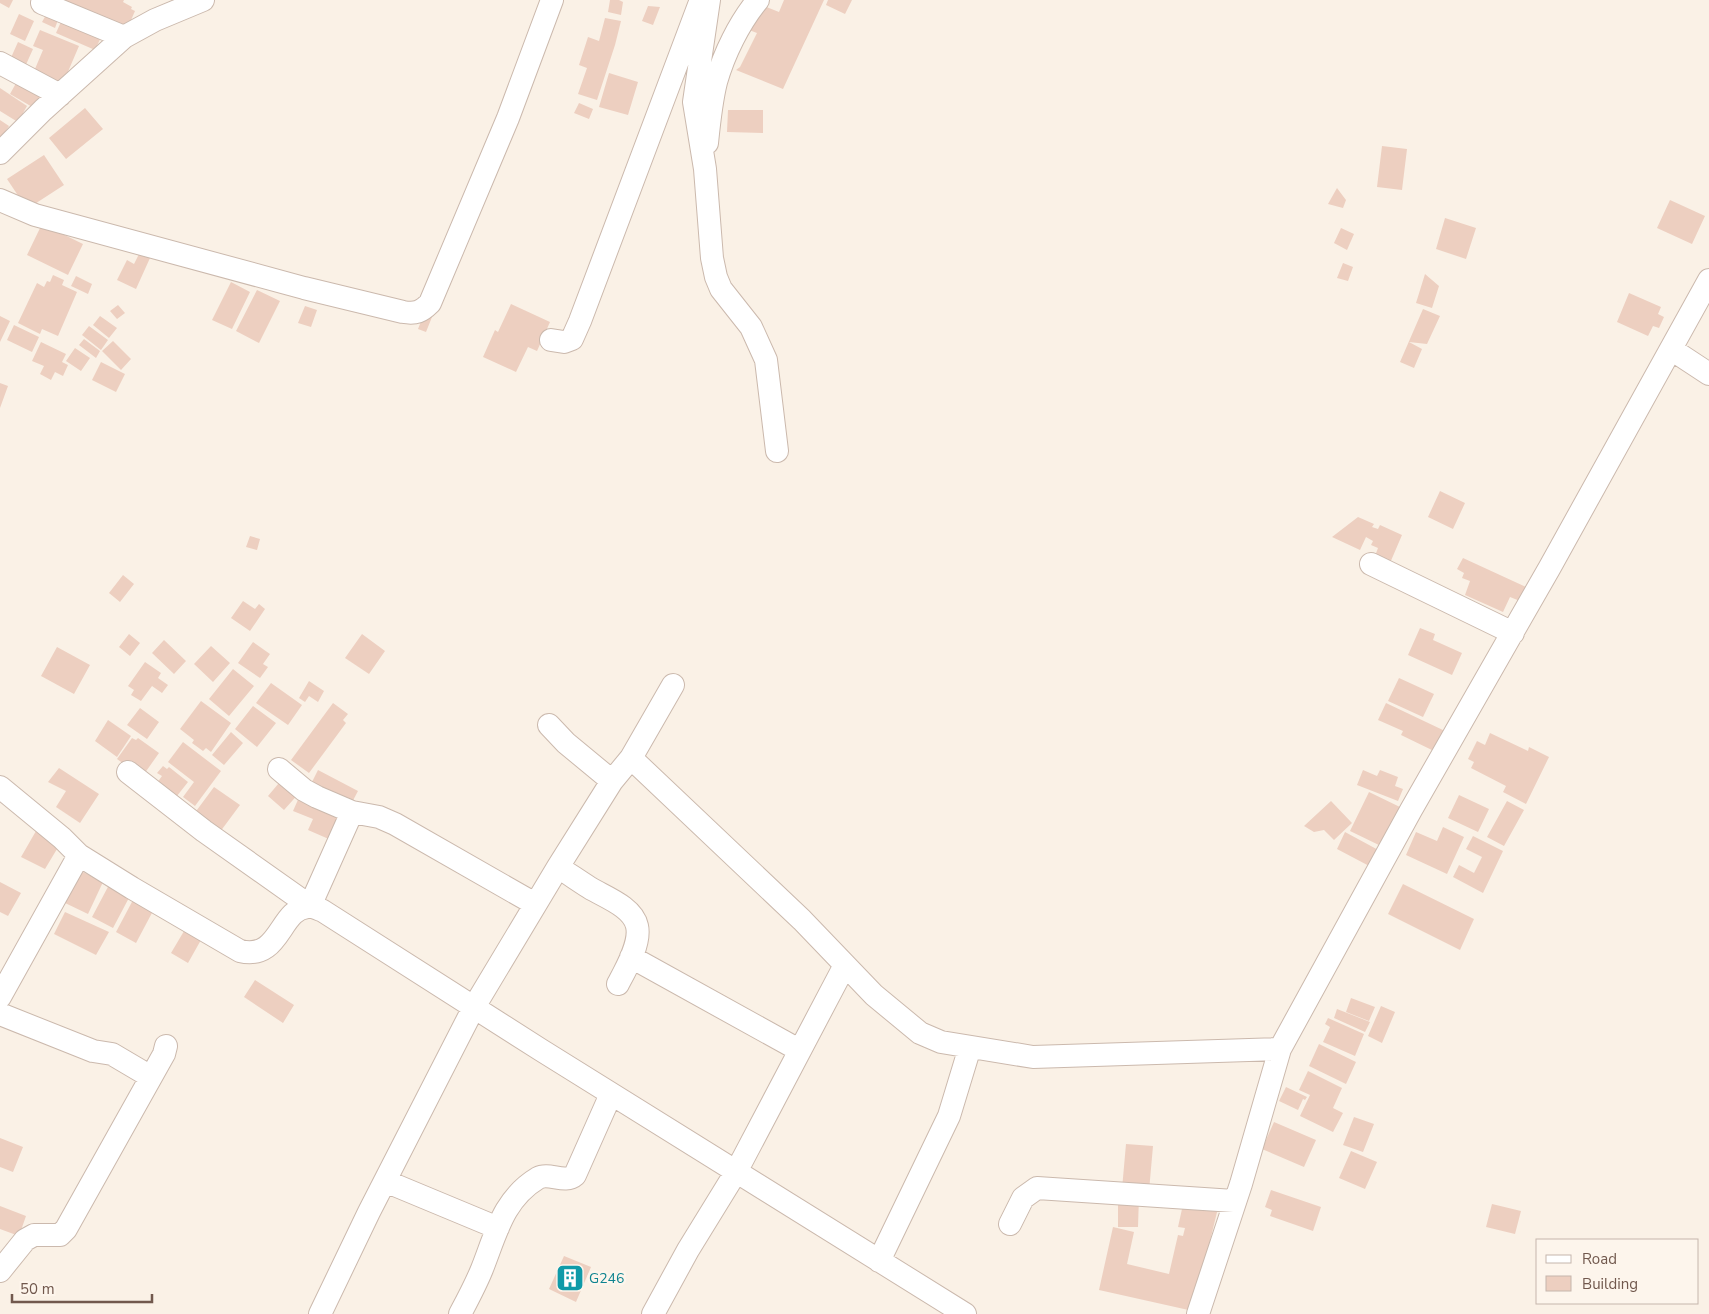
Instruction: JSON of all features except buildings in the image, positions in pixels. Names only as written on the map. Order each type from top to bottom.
[{"type":"street","points":[[43,0],[42,3],[124,37]]},
{"type":"street","points":[[0,153],[124,37],[155,20],[203,0]]},
{"type":"street","points":[[0,200],[35,215],[304,288],[412,314],[421,312],[430,303],[508,118],[552,0]]},
{"type":"street","points":[[552,340],[564,342],[572,339],[580,322],[701,0]]},
{"type":"street","points":[[709,0],[694,102],[705,169],[712,258],[716,277],[721,288],[751,327],[766,360],[777,451]]},
{"type":"street","points":[[705,169],[716,83],[742,23],[758,0]]},
{"type":"street","points":[[0,64],[60,95]]},
{"type":"street","points":[[1198,1314],[1240,1184],[1280,1049],[1411,810],[1513,633],[1671,349],[1705,295]]},
{"type":"street","points":[[1671,349],[1708,373]]},
{"type":"street","points":[[1370,564],[1513,633]]},
{"type":"street","points":[[320,1314],[385,1181],[474,1007],[535,904],[612,781],[631,758],[674,685]]},
{"type":"street","points":[[549,725],[566,743],[612,781]]},
{"type":"street","points":[[631,758],[802,920],[874,995],[920,1033],[941,1042],[1033,1057],[1280,1049]]},
{"type":"street","points":[[279,769],[304,790],[352,812],[379,817],[395,824],[535,904]]},
{"type":"street","points":[[128,772],[204,831],[310,906],[323,911],[611,1094],[965,1314]]},
{"type":"street","points":[[1,789],[62,838],[79,855],[240,951],[250,953],[259,951],[270,944],[300,908],[310,906]]},
{"type":"street","points":[[310,906],[352,812]]},
{"type":"street","points":[[0,997],[79,855]]},
{"type":"street","points":[[558,867],[622,907],[634,918],[638,928],[632,957],[618,984]]},
{"type":"street","points":[[632,957],[799,1050]]},
{"type":"street","points":[[653,1314],[688,1250],[736,1172],[845,965]]},
{"type":"street","points":[[0,1014],[93,1051],[112,1054],[151,1077]]},
{"type":"street","points":[[0,1271],[24,1240],[34,1235],[60,1235],[66,1229],[164,1054],[166,1046]]},
{"type":"street","points":[[879,1261],[949,1116],[970,1047]]},
{"type":"street","points":[[460,1314],[482,1271],[503,1215],[511,1201],[539,1178],[550,1176],[567,1179],[575,1176],[611,1094]]},
{"type":"street","points":[[385,1181],[498,1228]]},
{"type":"street","points":[[1010,1224],[1023,1198],[1037,1188],[1234,1201]]},
{"type":"place","name":"G246","points":[[570,1278]]}]
